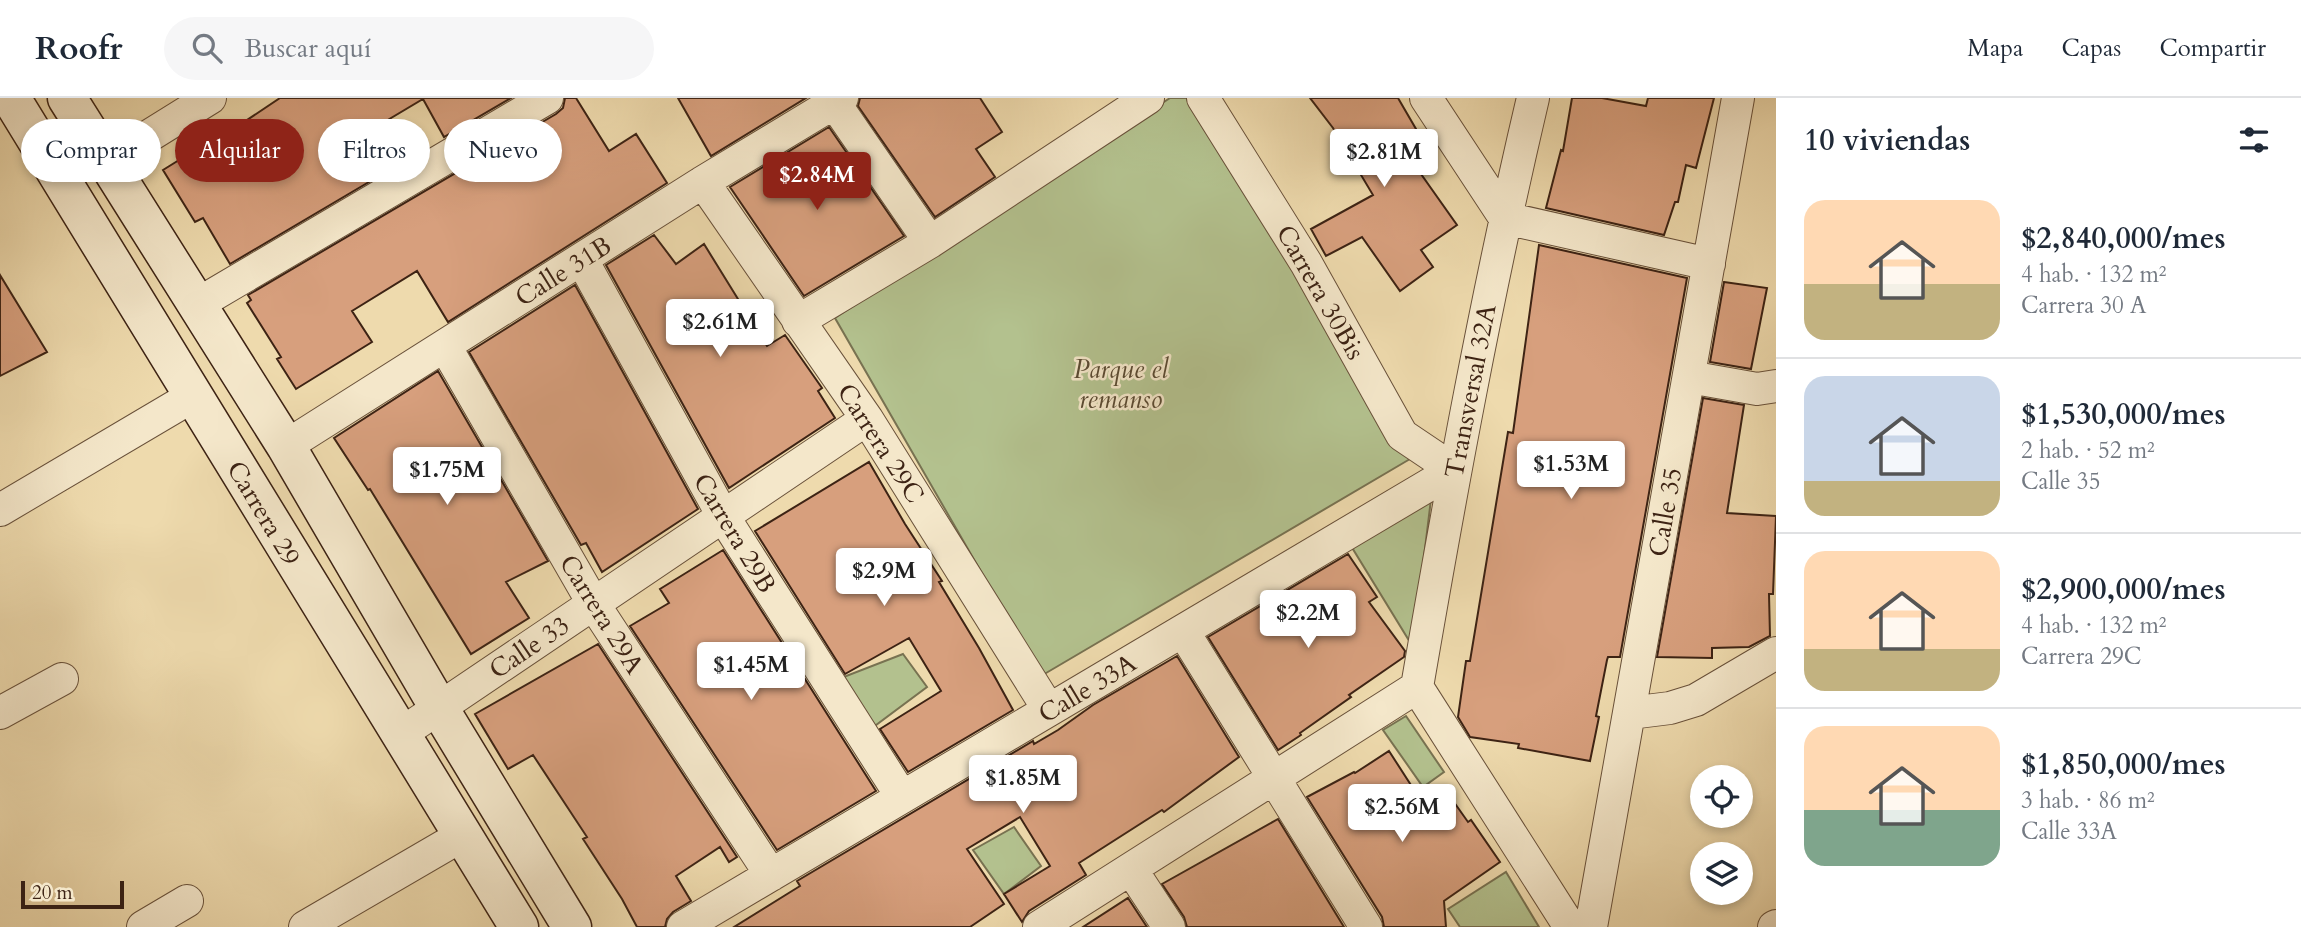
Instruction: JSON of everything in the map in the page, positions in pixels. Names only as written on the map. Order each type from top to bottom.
[{"type":"main road","name":"Carrera 29","points":[[11,98],[519,927]]},
{"type":"main road","name":"Carrera 29","points":[[67,98],[80,119]]},
{"type":"main road","name":"Carrera 29","points":[[119,182],[286,446],[439,708],[572,927]]},
{"type":"street","points":[[161,128],[210,98]]},
{"type":"street","points":[[196,305],[547,98]]},
{"type":"street","points":[[798,321],[930,242],[1148,98]]},
{"type":"street","name":"Carrera 30Bis","points":[[1203,98],[1306,263],[1402,435],[1454,470]]},
{"type":"street","points":[[1426,98],[1505,218],[1709,264]]},
{"type":"street","name":"Transversal 32A","points":[[1417,687],[1454,470],[1505,218],[1533,98]]},
{"type":"street","name":"Calle 35","points":[[1591,927],[1738,98]]},
{"type":"street","points":[[836,100],[930,242]]},
{"type":"street","name":"Calle 31B","points":[[286,446],[836,100]]},
{"type":"street","name":"Carrera 29C","points":[[703,182],[867,419],[1049,710]]},
{"type":"street","name":"Carrera 29B","points":[[582,260],[723,516],[902,797]]},
{"type":"street","name":"Carrera 29A","points":[[445,346],[593,603],[771,875]]},
{"type":"street","points":[[1689,377],[1757,389],[1776,386]]},
{"type":"street","points":[[0,510],[193,396]]},
{"type":"street","name":"Calle 33","points":[[399,735],[867,419]]},
{"type":"street","name":"Calle 33A","points":[[683,927],[1454,470]]},
{"type":"street","points":[[1183,631],[1366,927]]},
{"type":"street","points":[[1630,712],[1670,708],[1696,700],[1776,653]]},
{"type":"street","points":[[0,713],[62,679]]},
{"type":"street","points":[[1039,927],[1417,687],[1570,927]]},
{"type":"street","points":[[305,927],[463,835]]},
{"type":"street","points":[[1131,869],[1169,927]]},
{"type":"street","points":[[142,927],[187,901]]},
{"type":"green space","name":"Parque el remanso","points":[[1170,98],[1202,98],[1410,459],[1041,676],[835,318]]},
{"type":"green space","points":[[1432,491],[1413,647],[1348,541]]},
{"type":"green space","points":[[903,654],[927,687],[872,728],[841,678]]},
{"type":"green space","points":[[1406,716],[1444,772],[1423,787],[1383,730]]},
{"type":"green space","points":[[1014,827],[1041,866],[1004,894],[973,850]]},
{"type":"green space","points":[[1506,872],[1539,927],[1460,927],[1448,909]]},
{"type":"building","points":[[280,98],[511,98],[475,119],[444,119],[444,137],[423,99],[389,119],[318,119],[318,182],[369,182],[230,264],[203,218],[195,222],[163,170],[175,163],[175,182],[304,182],[304,119],[248,119]]},
{"type":"building","points":[[565,98],[576,98],[609,151],[636,134],[667,183],[448,322],[417,271],[352,311],[372,342],[296,389],[277,359],[281,357],[247,303],[251,300],[248,295],[444,180],[444,182],[562,182],[562,119],[547,119],[563,108]]},
{"type":"building","points":[[678,98],[806,98],[711,156]]},
{"type":"building","points":[[860,98],[980,98],[1002,132],[976,149],[995,177],[935,217],[858,106]]},
{"type":"building","points":[[1310,98],[1398,98],[1416,129],[1397,140],[1457,225],[1421,250],[1433,267],[1400,291],[1362,237],[1326,256],[1311,229],[1373,195],[1333,128]]},
{"type":"building","points":[[1572,98],[1602,98],[1646,106],[1648,98],[1714,98],[1696,168],[1686,165],[1678,202],[1675,202],[1664,235],[1546,208],[1561,150],[1563,151]]},
{"type":"building","points":[[829,127],[904,236],[804,296],[730,187]]},
{"type":"building","points":[[654,235],[676,264],[704,244],[767,346],[785,335],[822,388],[818,391],[835,418],[729,488],[606,265]]},
{"type":"building","points":[[1539,245],[1687,278],[1620,657],[1608,657],[1607,660],[1590,761],[1518,748],[1519,744],[1470,737],[1458,717],[1466,661],[1470,661],[1508,432],[1513,433]]},
{"type":"building","points":[[0,275],[47,352],[0,376]]},
{"type":"building","points":[[1724,282],[1767,288],[1751,369],[1710,362]]},
{"type":"building","points":[[575,285],[698,509],[602,572],[586,543],[581,545],[469,352]]},
{"type":"building","points":[[438,371],[548,561],[506,582],[529,618],[471,654],[370,489],[368,490],[334,438]]},
{"type":"building","points":[[1703,398],[1744,405],[1727,513],[1776,516],[1773,594],[1769,594],[1770,636],[1749,647],[1712,648],[1712,658],[1657,657]]},
{"type":"building","points":[[869,462],[942,581],[939,582],[1013,710],[908,772],[880,729],[941,691],[909,638],[845,674],[755,531]]},
{"type":"building","points":[[723,550],[876,791],[777,850],[630,626],[669,603],[660,589]]},
{"type":"building","points":[[1348,554],[1377,597],[1369,602],[1405,651],[1404,657],[1278,750],[1208,637]]},
{"type":"building","points":[[598,644],[737,857],[729,862],[720,847],[676,876],[691,901],[673,912],[665,927],[637,927],[583,839],[587,837],[533,755],[508,769],[475,714]]},
{"type":"building","points":[[1177,656],[1239,757],[1164,812],[1162,810],[1079,863],[1086,875],[1029,911],[1022,922],[1004,894],[1050,866],[1020,817],[967,849],[1004,904],[970,927],[734,927],[800,886],[797,881],[1033,741],[1034,744],[1058,730],[1093,705]]},
{"type":"building","points":[[1389,751],[1438,827],[1444,788],[1468,822],[1471,820],[1500,862],[1444,901],[1446,927],[1384,927],[1382,917],[1307,797],[1355,773]]},
{"type":"building","points":[[1278,819],[1344,927],[1187,927],[1184,917],[1162,884]]},
{"type":"building","points":[[1128,898],[1147,927],[1083,927]]}]
